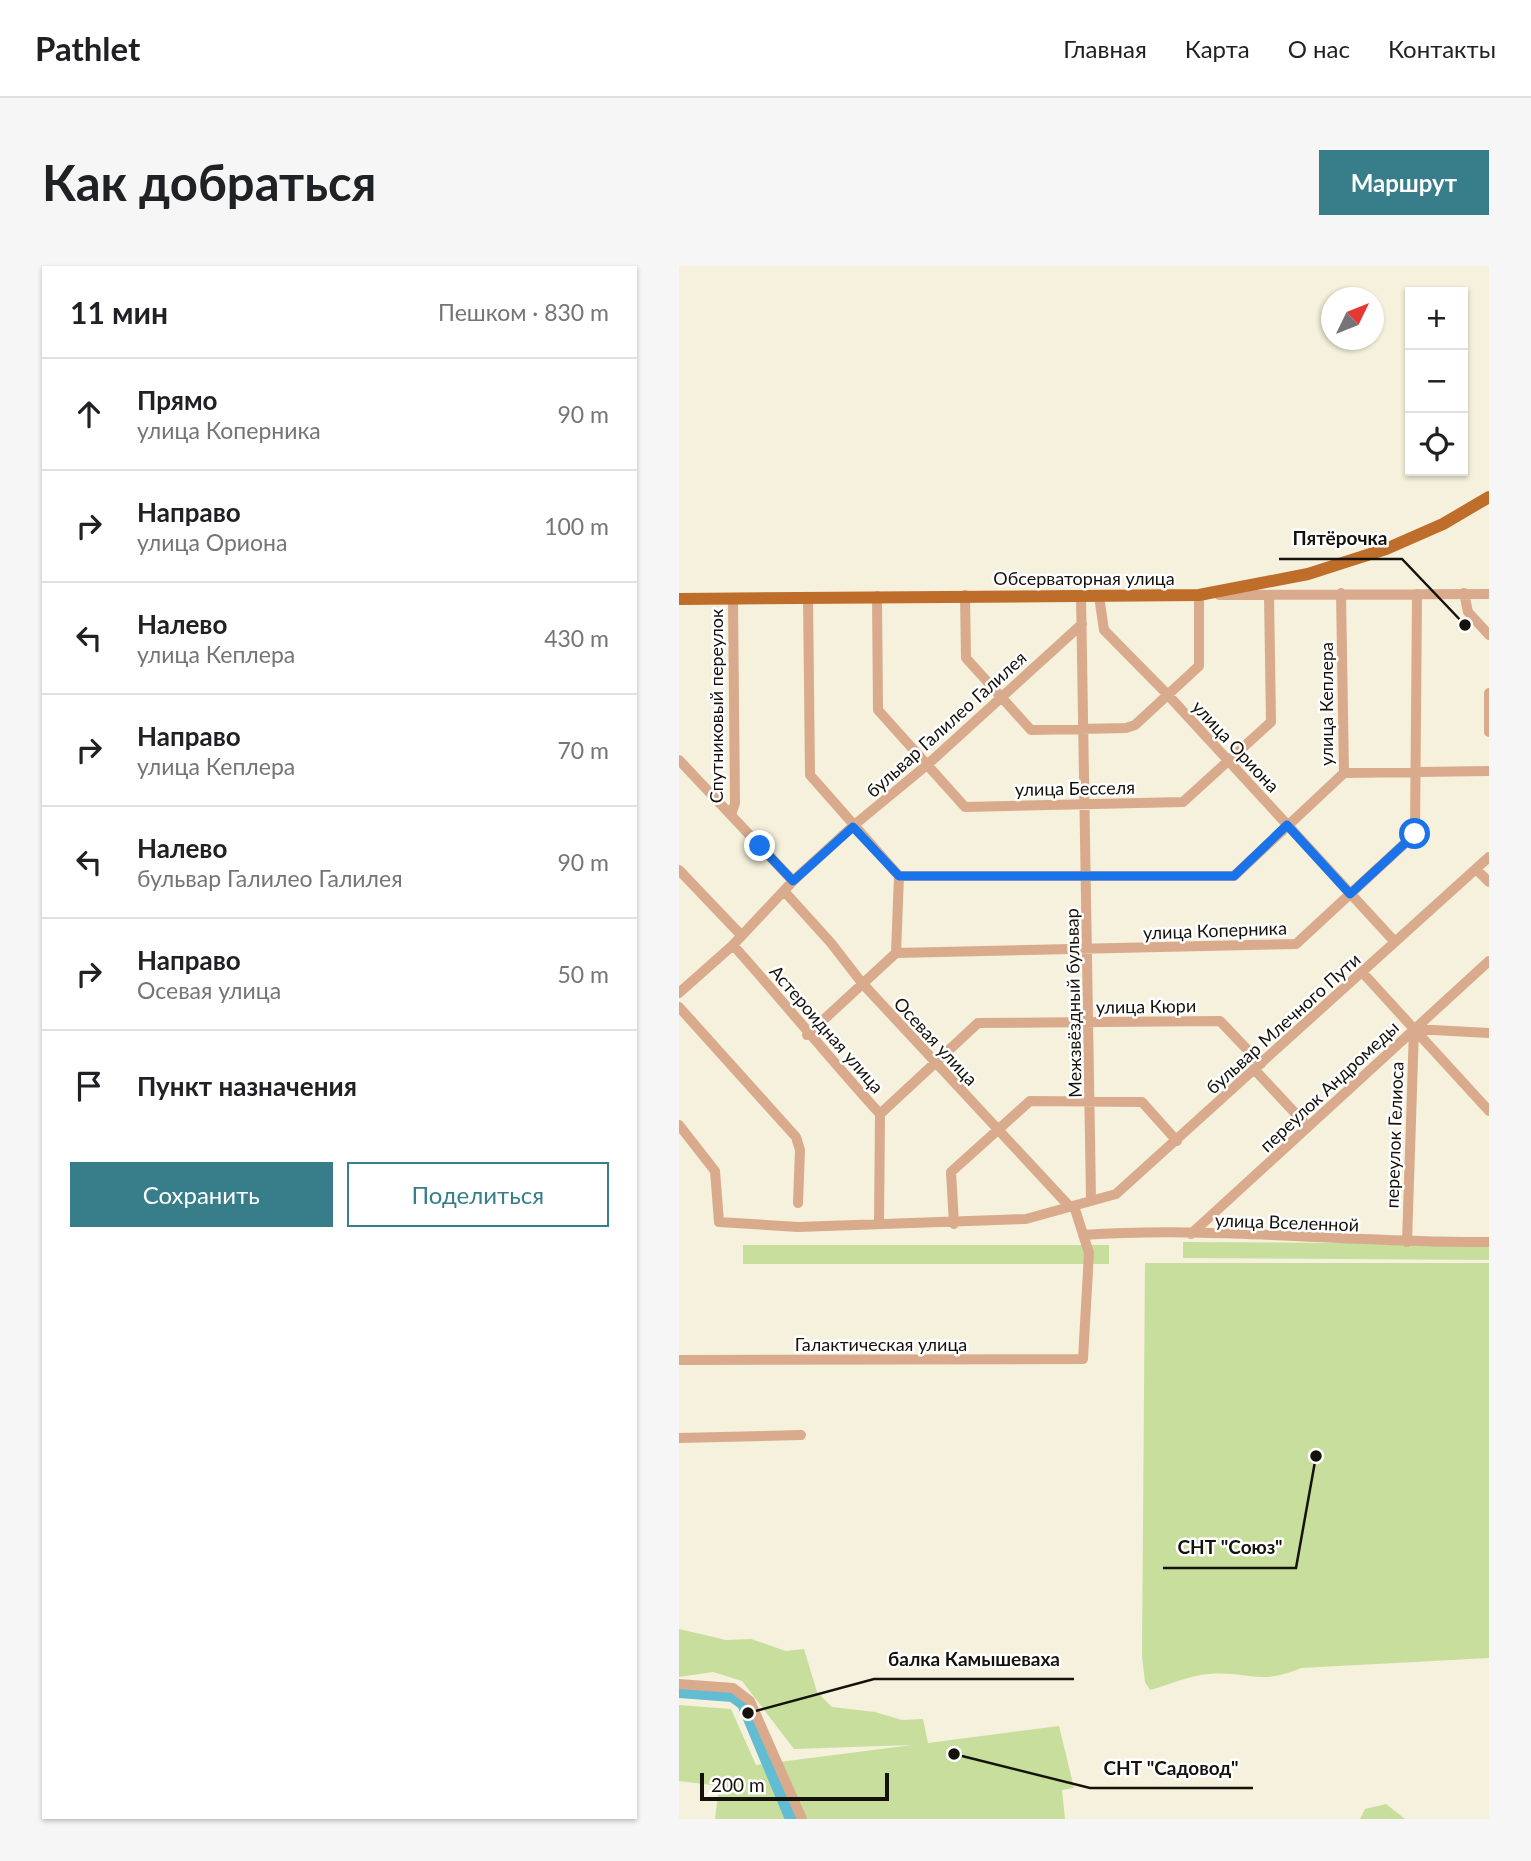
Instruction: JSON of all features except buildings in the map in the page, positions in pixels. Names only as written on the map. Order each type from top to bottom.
[{"type":"main road","points":[[1199,595],[1308,574],[1386,549],[1443,524],[1489,497]]},
{"type":"main road","points":[[1443,524],[1465,519],[1489,506]]},
{"type":"main road","name":"Обсерваторная улица","points":[[679,599],[1199,595]]},
{"type":"street","name":"улица Кеплера","points":[[899,876],[1234,876],[1344,773],[1341,593]]},
{"type":"street","points":[[1464,593],[1468,612],[1489,635]]},
{"type":"street","name":"улица Бесселя","points":[[877,596],[878,710],[965,807],[1183,802],[1271,722],[1269,594]]},
{"type":"street","name":"улица Коперника","points":[[896,953],[1296,944],[1415,834],[1417,594]]},
{"type":"street","name":"Обсерваторная улица","points":[[1199,595],[1489,594]]},
{"type":"street","points":[[965,595],[966,657],[1031,730],[1126,728],[1135,725],[1196,670],[1201,661],[1199,595]]},
{"type":"street","name":"Межзвёздный бульвар","points":[[1080,596],[1090,1022],[1091,1199]]},
{"type":"street","name":"улица Ориона","points":[[1100,596],[1104,631],[1168,695],[1395,942]]},
{"type":"street","points":[[807,1035],[896,953],[899,876],[853,827],[810,775],[808,597]]},
{"type":"street","name":"Спутниковый переулок","points":[[731,815],[735,803],[733,598]]},
{"type":"street","name":"бульвар Галилео Галилея","points":[[679,993],[733,945],[793,881],[927,765],[1082,624]]},
{"type":"street","points":[[1489,693],[1489,732]]},
{"type":"street","points":[[679,761],[793,881]]},
{"type":"street","points":[[1344,773],[1489,771]]},
{"type":"street","name":"бульвар Млечного Пути","points":[[1091,1199],[1116,1194],[1489,857]]},
{"type":"street","points":[[1476,869],[1489,882]]},
{"type":"street","points":[[679,870],[741,935]]},
{"type":"street","name":"Осевая улица","points":[[784,891],[831,943],[862,983],[1072,1207]]},
{"type":"street","name":"Астероидная улица","points":[[733,945],[777,993],[807,1035],[880,1114],[879,1223]]},
{"type":"street","name":"переулок Андромеды","points":[[1191,1234],[1489,961]]},
{"type":"street","points":[[1362,972],[1488,1108]]},
{"type":"street","points":[[679,1007],[796,1137],[800,1150],[798,1203]]},
{"type":"street","name":"улица Кюри","points":[[880,1114],[978,1023],[1220,1021],[1308,1127]]},
{"type":"street","points":[[1414,1029],[1489,1033]]},
{"type":"street","name":"переулок Гелиоса","points":[[1407,1242],[1414,1029]]},
{"type":"street","points":[[954,1224],[951,1172],[1030,1101],[1142,1102],[1177,1141]]},
{"type":"street","points":[[679,1125],[715,1171],[719,1222],[798,1227],[879,1223],[954,1224],[1026,1219],[1091,1199]]},
{"type":"street","points":[[1072,1207],[1083,1235]]},
{"type":"street","name":"улица Вселенной","points":[[1083,1235],[1191,1234],[1407,1242],[1489,1242]]},
{"type":"street","name":"Галактическая улица","points":[[679,1360],[1083,1359],[1089,1253],[1083,1235]]},
{"type":"street","points":[[679,1438],[801,1435]]},
{"type":"street","points":[[679,1684],[733,1688],[750,1701],[802,1819]]},
{"type":"green space","points":[[1183,1242],[1489,1244],[1489,1260],[1183,1258]]},
{"type":"green space","points":[[743,1245],[1109,1245],[1109,1264],[743,1264]]},
{"type":"green space","points":[[1145,1263],[1489,1263],[1489,1658],[1301,1668],[1264,1677],[1209,1674],[1150,1690],[1145,1682],[1142,1656]]},
{"type":"green space","points":[[679,1629],[726,1640],[751,1639],[786,1651],[804,1649],[817,1692],[832,1707],[875,1712],[902,1720],[923,1719],[928,1743],[1059,1726],[1074,1788],[1062,1790],[1065,1819],[715,1819],[719,1786],[679,1781],[679,1705],[731,1709],[756,1765],[912,1745],[794,1749],[742,1681],[713,1672],[679,1677]]},
{"type":"green space","points":[[1386,1804],[1405,1819],[1360,1819],[1365,1809]]},
{"type":"waterway","points":[[679,1692],[732,1696],[743,1704],[791,1819]]},
{"type":"place","name":"Пятёрочка","points":[[1465,625]]},
{"type":"place","name":"СНТ \"Союз\"","points":[[1316,1456]]},
{"type":"place","name":"балка Камышеваха","points":[[748,1713]]},
{"type":"place","name":"СНТ \"Садовод\"","points":[[954,1754]]},
{"type":"route","points":[[760,846],[793,881],[853,827],[899,876],[1234,876],[1287,825],[1350,894],[1415,834]]}]
